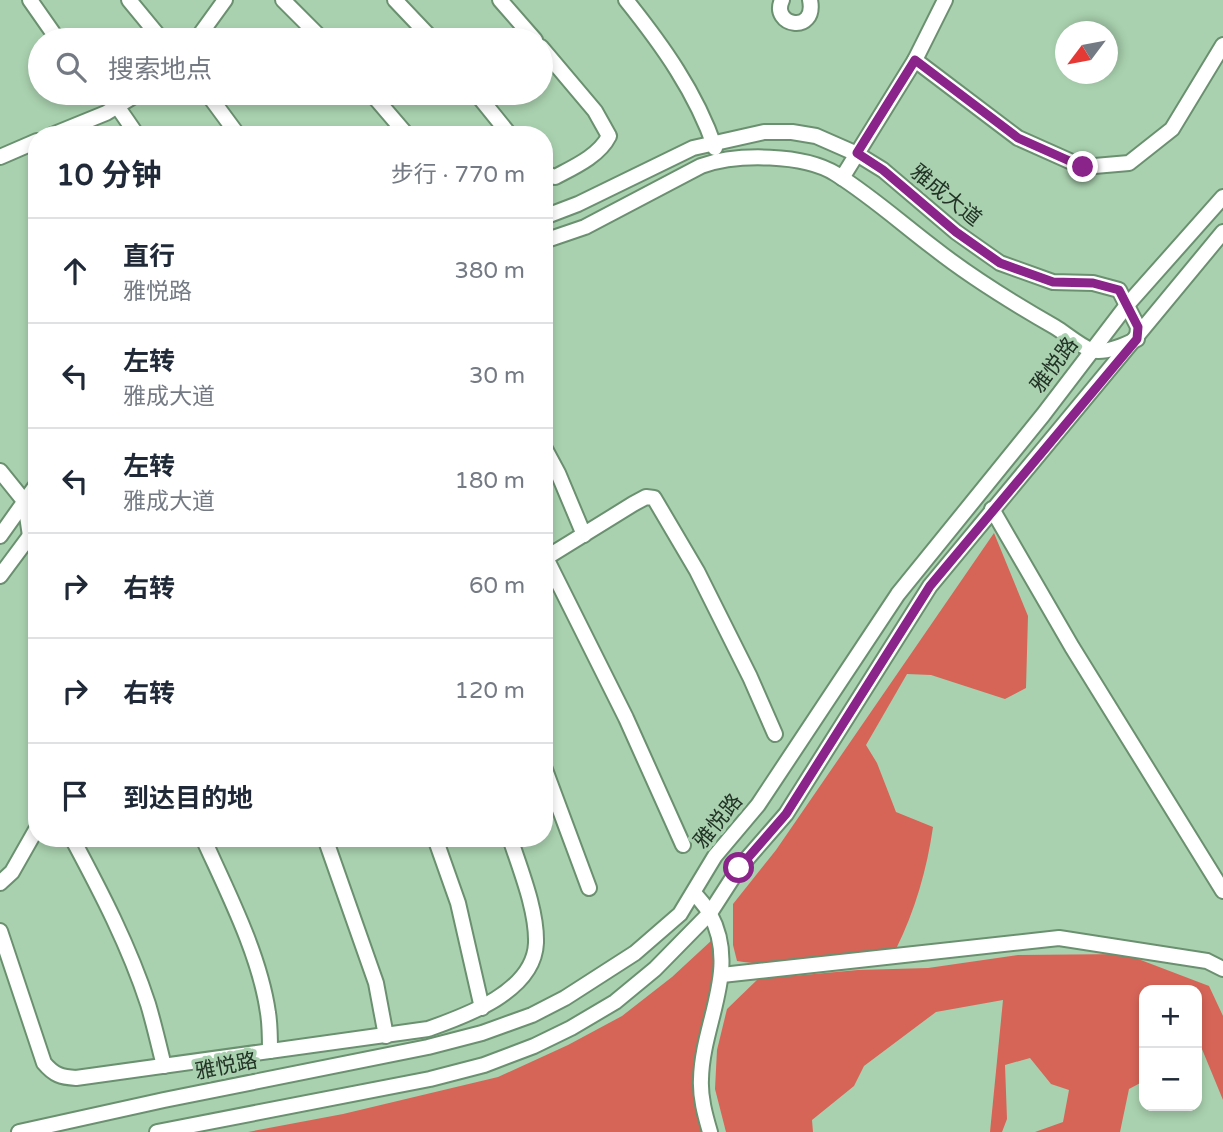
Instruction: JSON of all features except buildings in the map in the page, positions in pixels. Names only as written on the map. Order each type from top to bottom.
[{"type":"street","points":[[30,0],[50,28]]},
{"type":"street","points":[[129,0],[152,28]]},
{"type":"street","points":[[205,28],[225,0]]},
{"type":"street","points":[[283,0],[311,28]]},
{"type":"street","points":[[395,0],[422,28]]},
{"type":"street","points":[[500,0],[524,28]]},
{"type":"street","points":[[626,0],[680,72],[719,159]]},
{"type":"street","points":[[777,2],[780,15],[788,22],[797,24],[807,19],[811,10],[810,0]]},
{"type":"street","points":[[842,178],[915,60],[946,0]]},
{"type":"street","points":[[915,60],[1018,138],[1083,167],[1129,163],[1172,129],[1223,44]]},
{"type":"street","points":[[553,61],[595,111],[609,136],[603,148],[553,176]]},
{"type":"street","points":[[216,105],[231,126]]},
{"type":"street","points":[[381,105],[399,126]]},
{"type":"street","points":[[486,105],[503,126]]},
{"type":"street","points":[[72,126],[117,106],[130,126]]},
{"type":"street","name":"雅成大道","points":[[553,214],[693,148],[764,132],[792,132],[816,136],[857,153],[883,170],[956,232],[1000,263],[1053,282],[1093,283],[1119,290],[1127,305]]},
{"type":"street","points":[[0,158],[28,145]]},
{"type":"street","points":[[553,239],[585,227],[719,159],[768,157],[802,162],[834,172],[866,193],[935,250],[1006,299],[1092,351],[1120,347],[1137,339]]},
{"type":"street","name":"雅悦路","points":[[19,1132],[428,1047],[482,1033],[532,1014],[603,975],[635,953],[680,914],[715,856],[758,805],[898,594],[1043,415],[1127,305],[1223,197]]},
{"type":"street","points":[[157,1132],[430,1079],[484,1065],[534,1046],[615,1002],[655,969],[710,913],[739,868],[786,814],[930,586],[1223,232]]},
{"type":"street","points":[[1127,305],[1138,327],[1137,339]]},
{"type":"street","points":[[553,464],[584,535]]},
{"type":"street","points":[[0,471],[28,499]]},
{"type":"street","points":[[553,553],[634,503],[646,497],[654,498],[697,571],[775,734]]},
{"type":"street","points":[[0,536],[28,505]]},
{"type":"street","points":[[992,509],[1072,647],[1223,891]]},
{"type":"street","points":[[0,576],[28,543]]},
{"type":"street","points":[[553,573],[604,671],[683,845]]},
{"type":"street","points":[[553,792],[589,888]]},
{"type":"street","points":[[0,883],[12,872],[28,844]]},
{"type":"street","points":[[77,847],[128,950],[148,1005],[164,1066]]},
{"type":"street","points":[[207,847],[238,915],[260,981],[268,1012],[270,1051]]},
{"type":"street","points":[[328,847],[376,983],[386,1036]]},
{"type":"street","points":[[438,847],[458,903],[482,1008]]},
{"type":"street","points":[[0,931],[40,1054],[51,1072],[60,1077],[76,1078],[386,1036],[428,1029],[482,1008],[519,980],[530,963],[536,944],[526,887],[513,847]]},
{"type":"street","points":[[694,892],[710,913],[718,935],[722,975],[705,1044],[701,1079],[704,1110],[710,1132]]},
{"type":"street","points":[[722,975],[1059,938],[1207,961],[1223,969]]},
{"type":"shaded area","points":[[994,533],[1028,616],[1026,688],[1005,699],[931,675],[907,674],[866,745],[877,763],[896,812],[933,827],[919,890],[896,949],[796,963],[737,961],[733,945],[733,904],[776,850]]},
{"type":"shaded area","points":[[712,940],[716,978],[704,1132],[248,1132],[343,1114],[498,1077],[568,1045],[622,1016],[672,977]]},
{"type":"shaded area","points":[[1125,954],[1209,986],[1223,1016],[1223,1100],[1202,1049],[1202,985],[1139,985],[1139,1084],[1129,1089],[1120,1132],[1035,1132],[1063,1122],[1069,1090],[1051,1084],[1030,1058],[1005,1065],[1007,1119],[1002,1132],[990,1132],[1003,1000],[936,1012],[864,1066],[854,1086],[812,1120],[813,1132],[726,1132],[715,1089],[717,1050],[727,1009],[758,979],[858,970],[928,968],[1018,955]]},
{"type":"route","points":[[739,868],[786,814],[930,586],[1137,339],[1138,327],[1119,290],[1093,283],[1053,282],[1000,263],[956,232],[883,170],[857,153],[915,60],[1018,138],[1083,167]]}]
